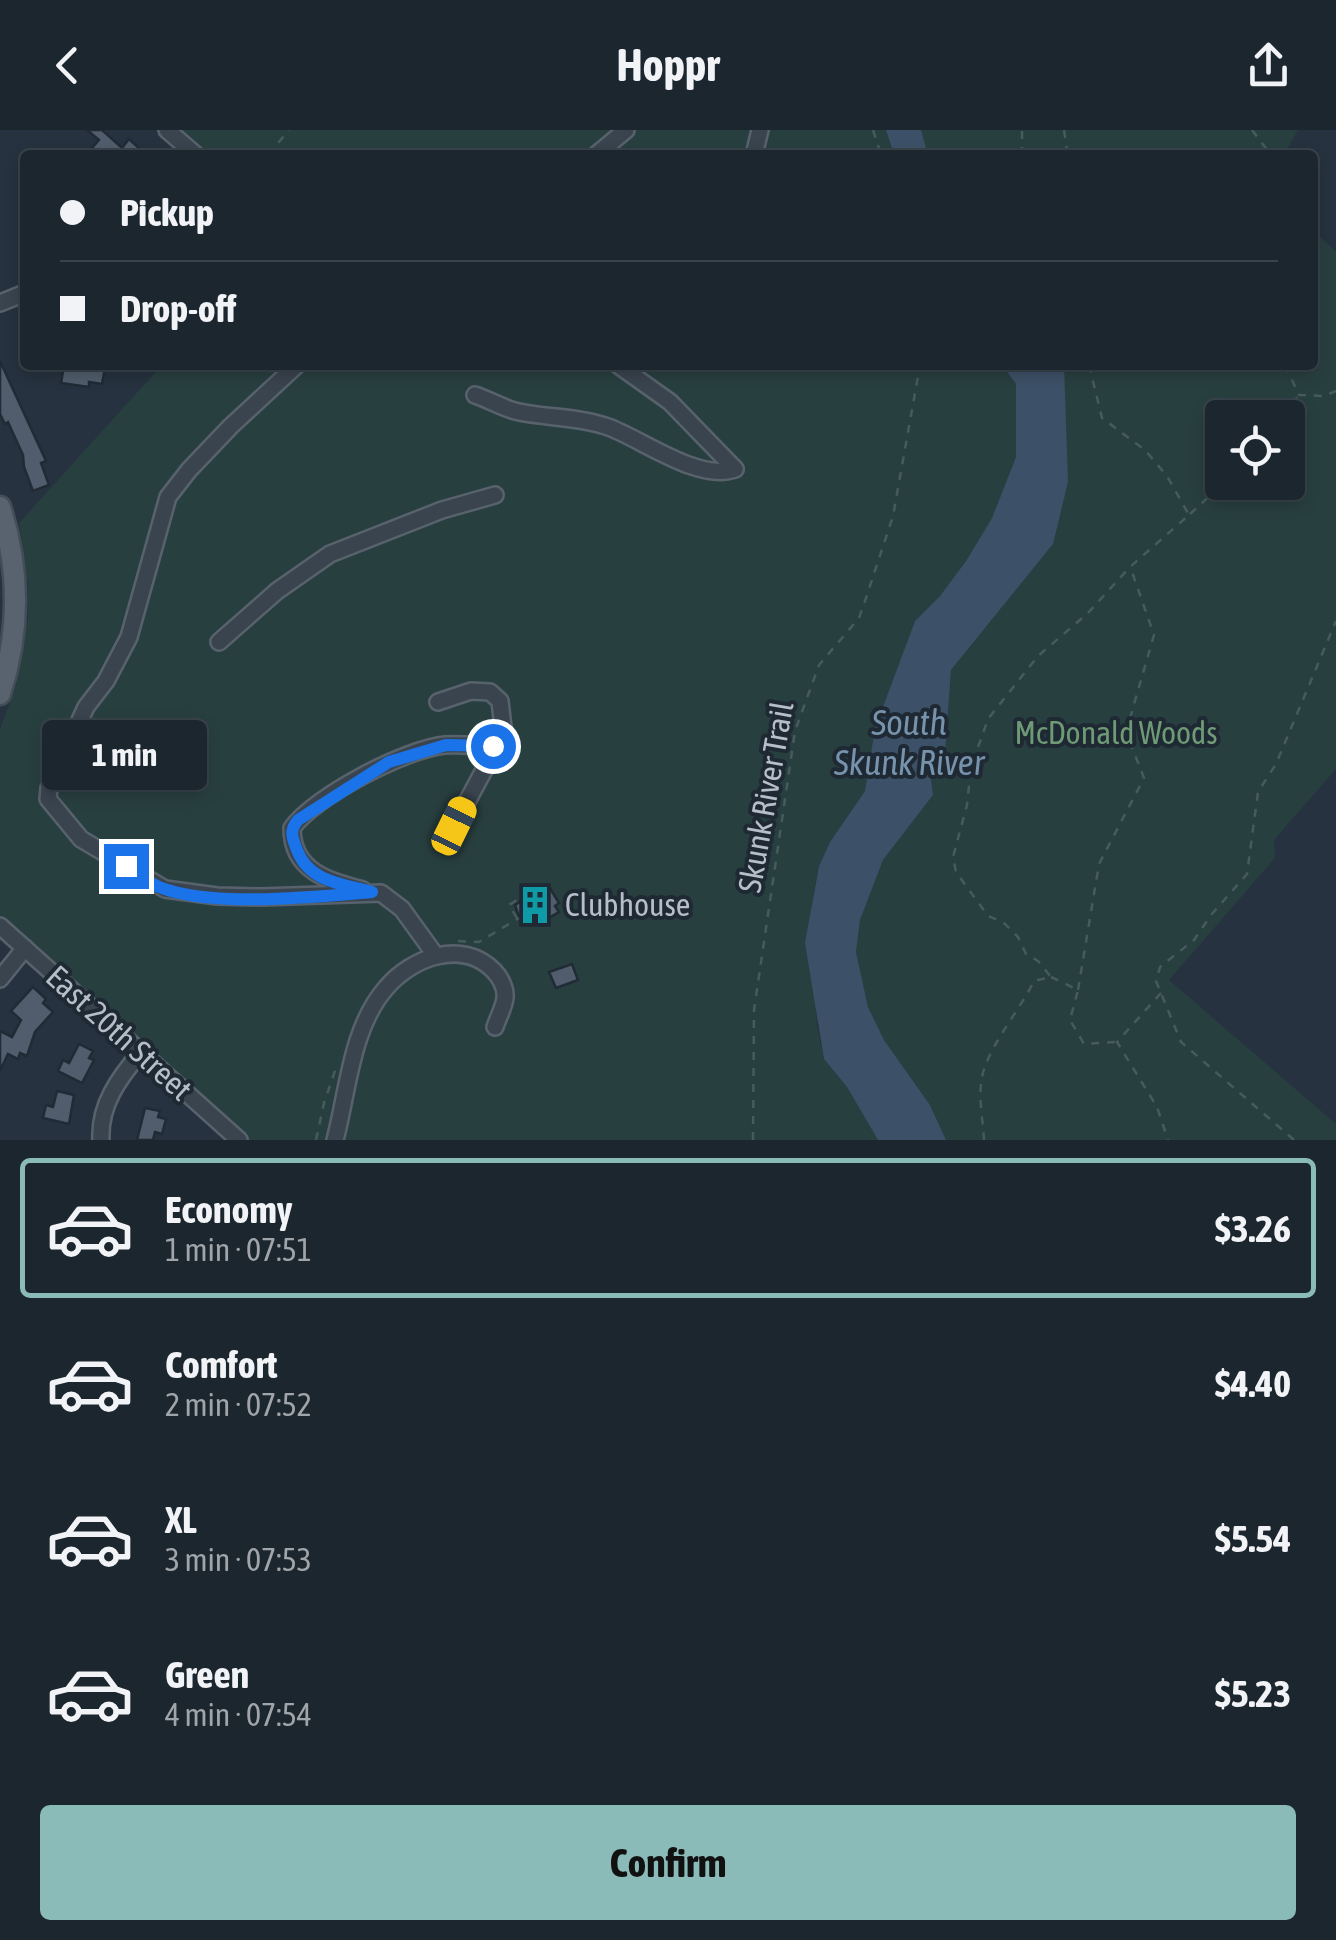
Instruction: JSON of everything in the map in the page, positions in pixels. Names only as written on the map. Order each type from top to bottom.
[{"type":"main road","points":[[0,507],[8,534],[16,598],[10,662],[0,694]]},
{"type":"street","points":[[602,150],[626,130]]},
{"type":"street","points":[[292,370],[189,470],[164,504],[129,636],[102,689],[86,707],[49,788],[48,799],[80,839],[165,889],[217,896],[305,898],[372,892]]},
{"type":"street","points":[[476,395],[514,411],[608,427],[696,467],[735,470],[670,402],[625,370]]},
{"type":"street","points":[[219,642],[277,591],[330,554],[442,510],[495,495]]},
{"type":"street","points":[[438,702],[478,690],[496,695],[500,701],[504,736],[475,781],[454,826]]},
{"type":"street","points":[[436,956],[402,909],[381,894],[328,880],[308,869],[292,828],[298,820],[389,762],[446,745],[498,744]]},
{"type":"street","name":"East 20th Street","points":[[0,926],[239,1140]]},
{"type":"street","points":[[0,980],[25,948]]},
{"type":"street","points":[[335,1140],[351,1060],[378,998],[408,969],[436,956],[467,954],[494,971],[504,984],[506,996],[494,1027]]},
{"type":"street","points":[[100,1140],[106,1102],[123,1072],[141,1052]]},
{"type":"path","points":[[272,150],[288,130]]},
{"type":"path","points":[[1252,130],[1268,150]]},
{"type":"path","name":"Skunk River Trail","points":[[753,1140],[754,1010],[796,731],[819,665],[859,618],[866,598],[892,516],[919,370]]},
{"type":"path","points":[[1089,370],[1102,418],[1145,450],[1167,476],[1189,515]]},
{"type":"path","points":[[1287,370],[1298,394],[1296,400]]},
{"type":"path","points":[[1298,394],[1324,396],[1336,391]]},
{"type":"path","points":[[1078,990],[1051,977],[1026,954],[1011,929],[988,916],[956,872],[953,857],[967,806],[971,767],[988,719],[1038,656],[1205,500]]},
{"type":"path","points":[[1130,567],[1154,635],[1126,732],[1144,778],[1099,864],[1070,1020],[1084,1044],[1117,1042],[1162,993]]},
{"type":"path","points":[[1294,1140],[1182,1042],[1156,980],[1160,967],[1194,940],[1210,914],[1247,874],[1258,792],[1276,764],[1336,621]]},
{"type":"path","points":[[457,941],[479,942],[518,918],[510,905],[534,889],[537,892]]},
{"type":"path","points":[[984,1140],[981,1080],[988,1056],[1034,981],[1051,977]]},
{"type":"path","points":[[1117,1042],[1157,1108],[1168,1140]]},
{"type":"path","points":[[316,1140],[329,1085],[341,1056]]},
{"type":"green space","points":[[177,130],[886,130],[892,150],[200,150]]},
{"type":"green space","points":[[921,130],[1298,130],[1287,150],[927,150]]},
{"type":"green space","name":"McDonald Woods","points":[[1318,235],[1336,252],[1336,769],[1274,840],[1275,858],[1169,980],[1336,1124],[1336,1140],[946,1140],[930,1105],[884,1040],[868,1007],[856,952],[860,920],[883,860],[933,795],[931,779],[945,753],[951,670],[1053,544],[1064,370],[1318,370]]},
{"type":"green space","points":[[157,370],[1006,370],[1016,384],[1016,457],[992,518],[966,561],[915,621],[875,728],[865,791],[830,842],[819,866],[814,891],[811,915],[817,1025],[824,1059],[847,1087],[878,1140],[249,1140],[0,916],[0,729],[16,685],[28,619],[28,585],[19,523]]},
{"type":"water","points":[[886,130],[921,130],[927,150],[892,150]]},
{"type":"water","name":"South Skunk River","points":[[1006,370],[1064,370],[1068,482],[1053,544],[951,670],[945,754],[931,779],[933,795],[883,860],[860,920],[856,952],[868,1007],[884,1040],[930,1105],[946,1140],[878,1140],[847,1087],[824,1059],[805,943],[819,866],[830,842],[865,791],[875,728],[915,621],[940,596],[992,518],[1016,457],[1016,384]]},
{"type":"building","points":[[87,130],[102,130],[122,148],[129,139],[140,149],[94,150],[99,140]]},
{"type":"building","points":[[0,361],[46,461],[41,463],[49,485],[33,491],[23,455],[8,422],[5,424],[0,414]]},
{"type":"building","points":[[63,370],[105,370],[102,384],[89,382],[89,387],[61,383]]},
{"type":"building","name":"Clubhouse","points":[[548,885],[559,903],[555,906],[559,912],[536,925],[533,919],[527,923],[524,918],[520,920],[515,905]]},
{"type":"building","points":[[572,964],[578,980],[556,988],[549,972]]},
{"type":"building","points":[[33,987],[53,1012],[35,1032],[27,1056],[20,1053],[18,1059],[8,1054],[0,1071],[0,1031],[12,1037],[21,1020],[11,1011]]},
{"type":"building","points":[[79,1044],[93,1051],[89,1058],[94,1060],[82,1083],[58,1071],[63,1060],[69,1063]]},
{"type":"building","points":[[57,1091],[74,1095],[69,1124],[43,1118],[46,1105],[53,1107]]},
{"type":"building","points":[[145,1108],[160,1111],[158,1117],[166,1119],[162,1134],[155,1132],[153,1140],[137,1140]]},
{"type":"place","name":"Clubhouse","points":[[535,905]]},
{"type":"route","points":[[126,866],[165,889],[217,896],[305,898],[372,892],[328,880],[308,869],[292,836],[298,820],[389,762],[446,745],[493,746]]}]
